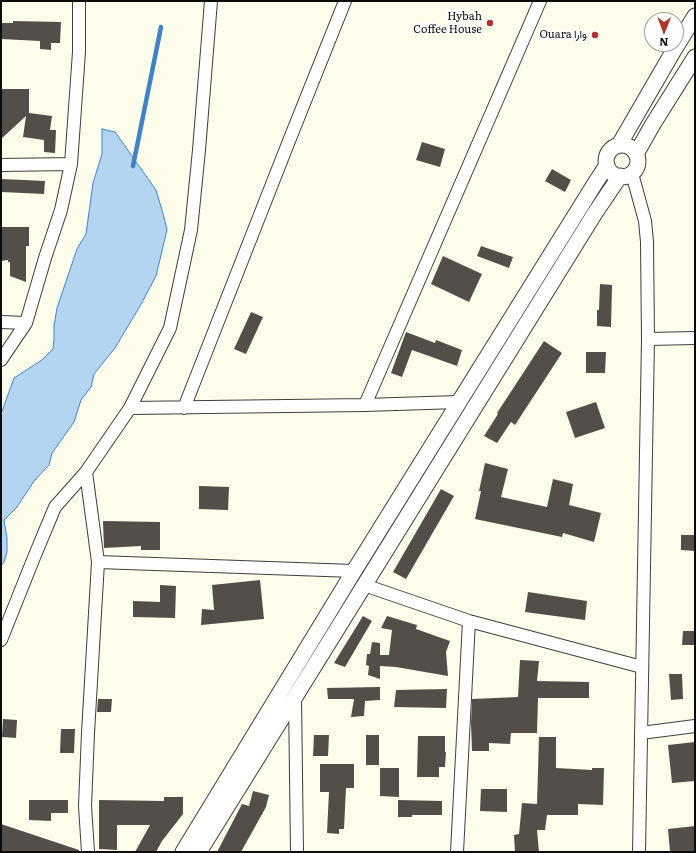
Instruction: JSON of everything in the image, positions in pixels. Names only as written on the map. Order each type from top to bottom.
[{"type":"street","points":[[1,360],[26,323],[61,210],[71,164],[80,52],[79,1]]},
{"type":"street","points":[[1,640],[55,507],[86,472],[130,408],[170,328],[190,230],[199,150],[210,1]]},
{"type":"street","points":[[184,408],[345,1]]},
{"type":"street","points":[[366,405],[540,1]]},
{"type":"street","points":[[620,145],[695,16]]},
{"type":"street","points":[[636,154],[695,57]]},
{"type":"street","points":[[199,852],[590,220],[626,175],[635,170],[638,164],[636,154],[632,149],[620,145],[615,147],[609,153],[606,161],[607,166],[614,174],[626,175],[636,188],[645,221],[647,242],[648,339],[639,852]]},
{"type":"street","points":[[1,165],[71,164]]},
{"type":"street","points":[[183,852],[354,570],[607,166]]},
{"type":"street","points":[[1,322],[26,323]]},
{"type":"street","points":[[648,339],[695,338]]},
{"type":"street","points":[[130,408],[366,405],[458,402]]},
{"type":"street","points":[[86,472],[98,562],[88,726],[85,806],[88,852]]},
{"type":"street","points":[[98,562],[354,570]]},
{"type":"street","points":[[364,585],[469,621],[642,667]]},
{"type":"street","points":[[457,852],[469,621]]},
{"type":"street","points":[[295,698],[297,852]]},
{"type":"street","points":[[641,733],[695,726]]},
{"type":"water","points":[[102,129],[115,132],[156,190],[167,230],[156,276],[140,306],[115,348],[94,374],[91,387],[81,400],[74,422],[52,453],[49,465],[34,481],[17,507],[4,520],[7,538],[7,552],[1,566],[1,414],[14,378],[42,360],[53,349],[54,326],[57,308],[77,249],[86,234],[93,183],[102,154]]},
{"type":"building","points":[[13,21],[61,22],[60,43],[51,43],[51,50],[40,49],[40,41],[1,39],[1,23],[13,23]]},
{"type":"building","points":[[1,89],[29,89],[29,113],[52,116],[50,130],[56,130],[55,153],[44,152],[44,140],[23,137],[26,116],[1,139]]},
{"type":"building","points":[[422,142],[445,149],[440,167],[416,160]]},
{"type":"building","points":[[552,169],[571,180],[565,192],[545,181]]},
{"type":"building","points":[[2,179],[45,181],[44,194],[2,192]]},
{"type":"building","points":[[1,227],[29,227],[29,246],[26,246],[26,282],[10,276],[10,262],[8,262],[8,260],[1,261]]},
{"type":"building","points":[[481,246],[513,257],[509,268],[477,256]]},
{"type":"building","points":[[443,256],[482,274],[469,302],[431,284]]},
{"type":"building","points":[[600,284],[612,285],[611,327],[597,326]]},
{"type":"building","points":[[251,312],[263,317],[246,354],[234,349]]},
{"type":"building","points":[[406,332],[435,343],[436,340],[462,350],[457,366],[412,350],[402,377],[391,373]]},
{"type":"building","points":[[544,341],[562,353],[515,425],[511,422],[497,443],[484,436],[498,414],[497,413]]},
{"type":"building","points":[[586,352],[606,352],[605,373],[586,373]]},
{"type":"building","points":[[596,402],[605,428],[575,438],[566,412]]},
{"type":"building","points":[[485,463],[508,469],[501,497],[547,507],[553,479],[573,484],[569,505],[601,513],[594,542],[563,533],[562,537],[475,519]]},
{"type":"building","points":[[199,486],[229,487],[228,510],[199,509]]},
{"type":"building","points":[[441,489],[454,496],[406,579],[393,572]]},
{"type":"building","points":[[103,521],[160,522],[160,550],[141,550],[141,546],[104,548]]},
{"type":"building","points":[[681,535],[695,535],[695,551],[681,550]]},
{"type":"building","points":[[260,580],[264,619],[201,625],[202,609],[214,610],[212,585]]},
{"type":"building","points":[[160,585],[176,586],[175,618],[133,617],[133,601],[160,602]]},
{"type":"building","points":[[528,592],[587,601],[585,620],[525,612]]},
{"type":"building","points":[[363,616],[372,621],[345,667],[334,663]]},
{"type":"building","points":[[387,616],[417,625],[416,629],[450,641],[446,652],[448,676],[396,667],[380,666],[380,679],[368,675],[369,666],[366,665],[367,654],[370,654],[372,642],[380,643],[380,655],[389,655],[392,630],[381,628]]},
{"type":"building","points":[[683,631],[695,631],[695,645],[682,645]]},
{"type":"building","points":[[520,660],[539,661],[537,681],[589,682],[589,698],[538,698],[537,733],[511,733],[510,744],[489,743],[489,751],[472,751],[472,699],[518,697]]},
{"type":"building","points":[[669,674],[682,674],[683,699],[671,700]]},
{"type":"building","points":[[380,687],[380,700],[365,701],[364,716],[351,717],[354,699],[328,699],[327,688]]},
{"type":"building","points":[[447,689],[446,708],[394,707],[396,690]]},
{"type":"building","points":[[98,699],[112,699],[111,712],[97,712]]},
{"type":"building","points":[[3,719],[17,720],[16,738],[2,737]]},
{"type":"building","points":[[61,729],[75,729],[74,753],[60,753]]},
{"type":"building","points":[[314,735],[329,735],[328,756],[313,756]]},
{"type":"building","points":[[366,735],[379,735],[379,765],[366,765]]},
{"type":"building","points":[[418,736],[445,736],[445,767],[439,767],[439,777],[417,777]]},
{"type":"building","points":[[539,737],[556,737],[556,768],[592,770],[592,768],[604,768],[603,805],[578,804],[578,815],[547,815],[545,830],[537,830],[539,852],[515,852],[514,835],[519,834],[522,803],[537,804]]},
{"type":"building","points":[[695,742],[695,781],[672,783],[668,745]]},
{"type":"building","points":[[320,764],[354,764],[354,788],[346,788],[344,829],[339,829],[339,834],[327,833],[329,792],[320,792]]},
{"type":"building","points":[[380,768],[399,768],[399,797],[380,796]]},
{"type":"building","points":[[481,789],[507,789],[507,812],[480,811]]},
{"type":"building","points":[[253,791],[269,795],[266,807],[241,852],[217,852],[242,804],[249,806]]},
{"type":"building","points":[[164,797],[183,797],[183,814],[162,841],[156,852],[135,852],[150,825],[117,825],[117,850],[99,849],[99,800],[164,801]]},
{"type":"building","points":[[29,800],[68,800],[68,813],[51,813],[51,821],[29,820]]},
{"type":"building","points":[[398,800],[442,801],[442,815],[412,815],[412,817],[398,817]]},
{"type":"building","points":[[1,824],[79,850],[79,852],[1,852]]},
{"type":"building","points":[[695,826],[695,852],[670,852],[668,829]]},
{"type":"waterway","points":[[133,166],[161,27]]},
{"type":"place","name":"Hybah Coffee House","points":[[490,23]]},
{"type":"place","name":"Ouara وارا","points":[[595,35]]}]
